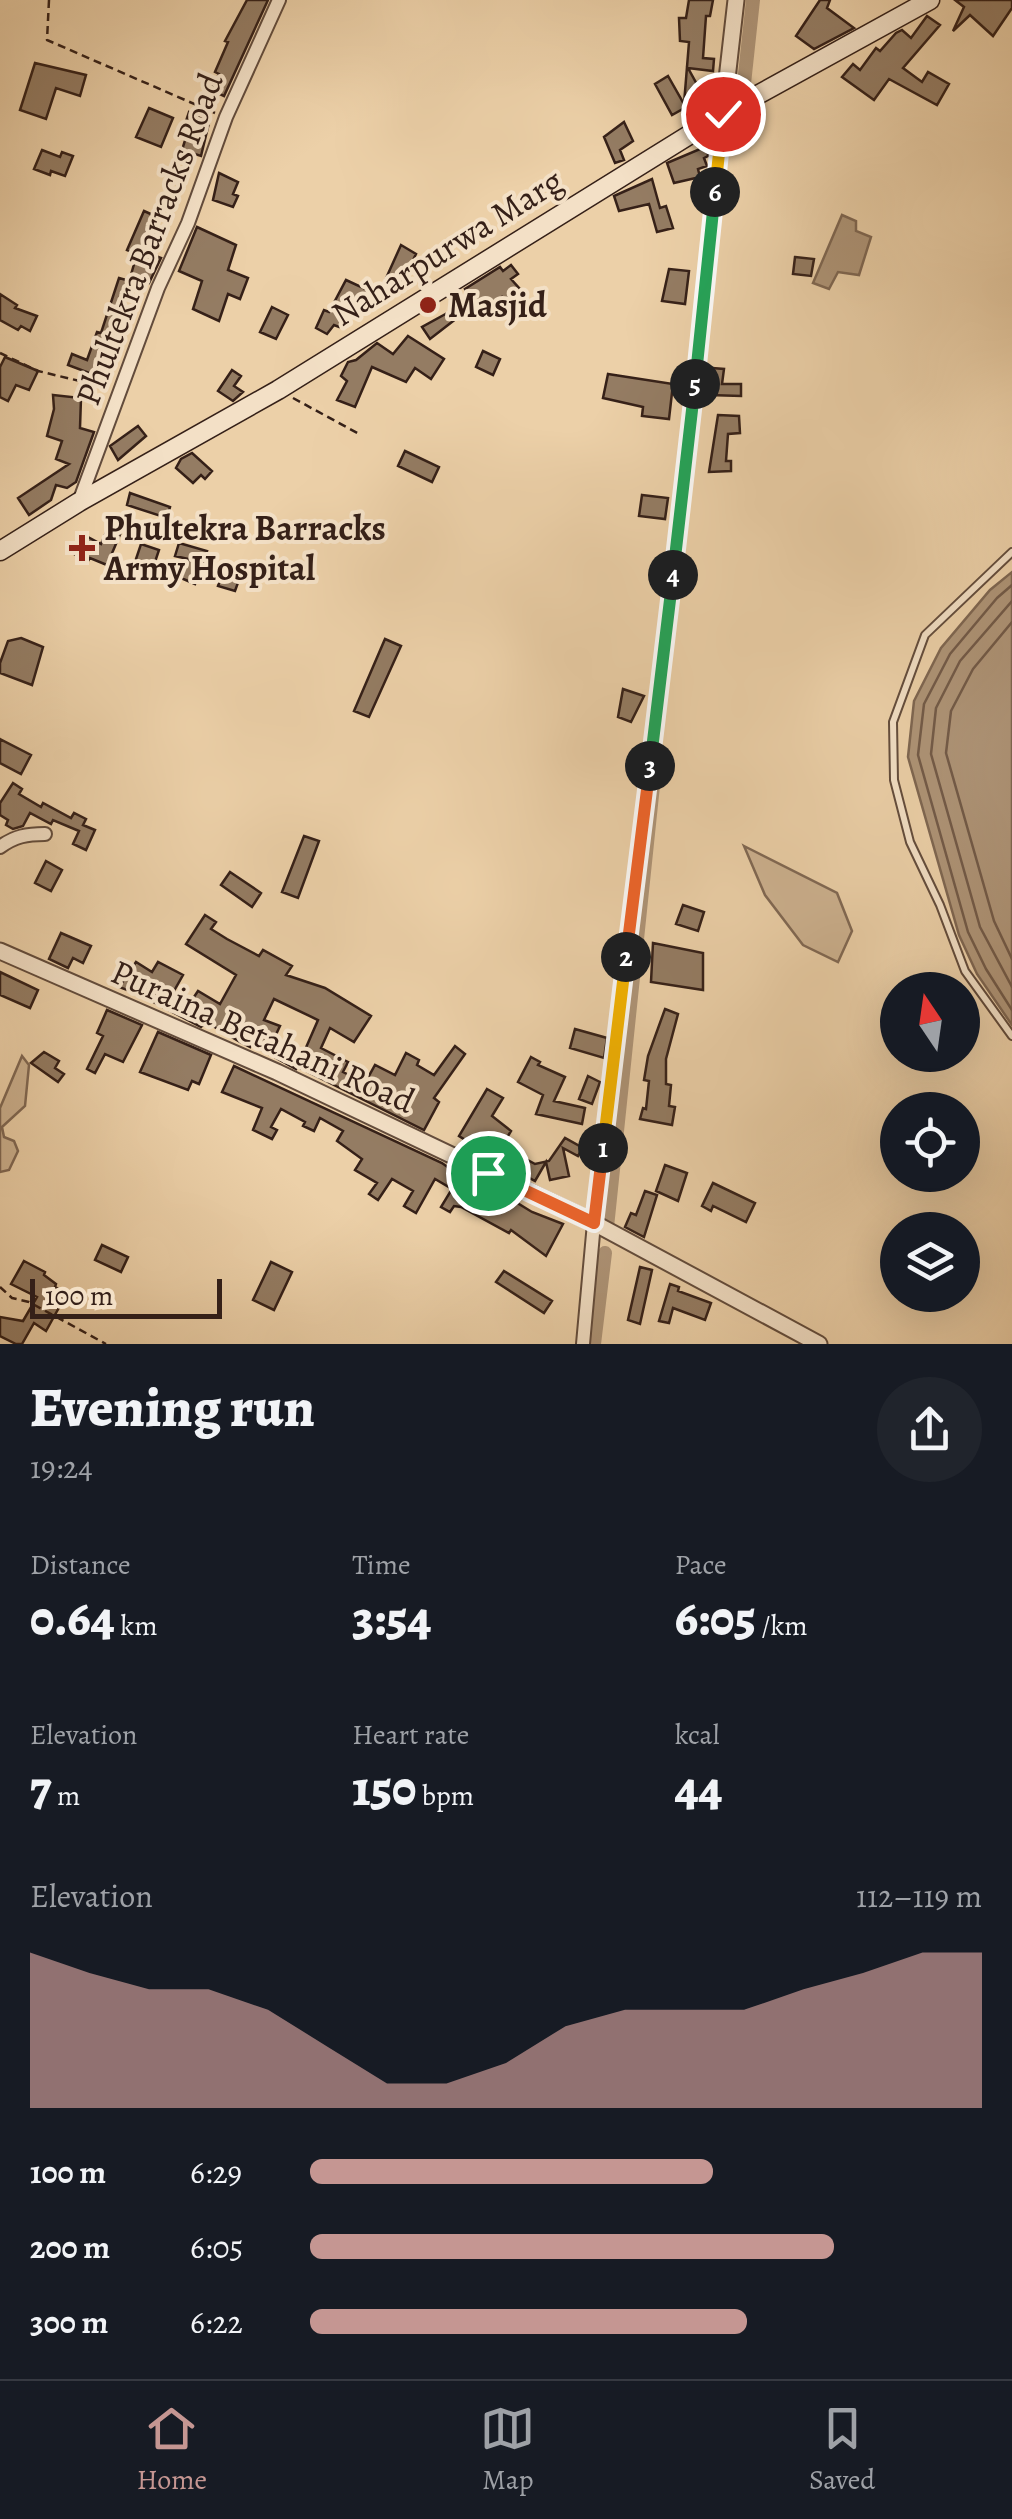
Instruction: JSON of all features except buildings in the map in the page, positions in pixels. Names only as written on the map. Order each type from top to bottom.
[{"type":"main road","name":"Naharpurwa Marg","points":[[0,551],[278,390],[723,114],[930,0]]},
{"type":"street","name":"Phultekra Barracks Road","points":[[79,502],[226,117],[279,0]]},
{"type":"street","points":[[583,1344],[594,1223],[681,512],[736,0]]},
{"type":"street","points":[[0,847],[11,838],[45,834]]},
{"type":"street","name":"Puraina Betahani Road","points":[[0,951],[277,1072],[594,1223],[819,1344]]},
{"type":"lane","points":[[1012,552],[925,634],[893,722],[894,780],[910,842],[940,904],[965,971],[1012,1036]]},
{"type":"path","points":[[49,0],[48,40],[226,117]]},
{"type":"path","points":[[0,353],[38,371],[120,390]]},
{"type":"path","points":[[278,390],[361,435]]},
{"type":"path","points":[[0,1286],[12,1298],[29,1302],[106,1344]]},
{"type":"shaded area","points":[[744,846],[837,893],[852,931],[838,962],[803,945],[765,895]]},
{"type":"shaded area","points":[[22,1056],[29,1065],[25,1106],[2,1127],[4,1137],[14,1141],[18,1151],[9,1170],[0,1172],[0,1108]]},
{"type":"water","points":[[842,215],[856,221],[856,231],[871,237],[859,275],[838,272],[829,289],[813,283]]},
{"type":"water","points":[[1012,572],[1012,1025],[980,978],[980,972],[976,972],[959,935],[908,757],[914,701],[941,648],[990,590]]},
{"type":"waterway","points":[[743,93],[753,0]]},
{"type":"waterway","points":[[607,1227],[654,776]]},
{"type":"waterway","points":[[594,1344],[605,1253]]},
{"type":"place","name":"Masjid","points":[[428,305]]},
{"type":"place","name":"Phultekra Barracks Army Hospital","points":[[82,548]]},
{"type":"route","points":[[488,1173],[594,1223],[681,512],[723,114]]}]
